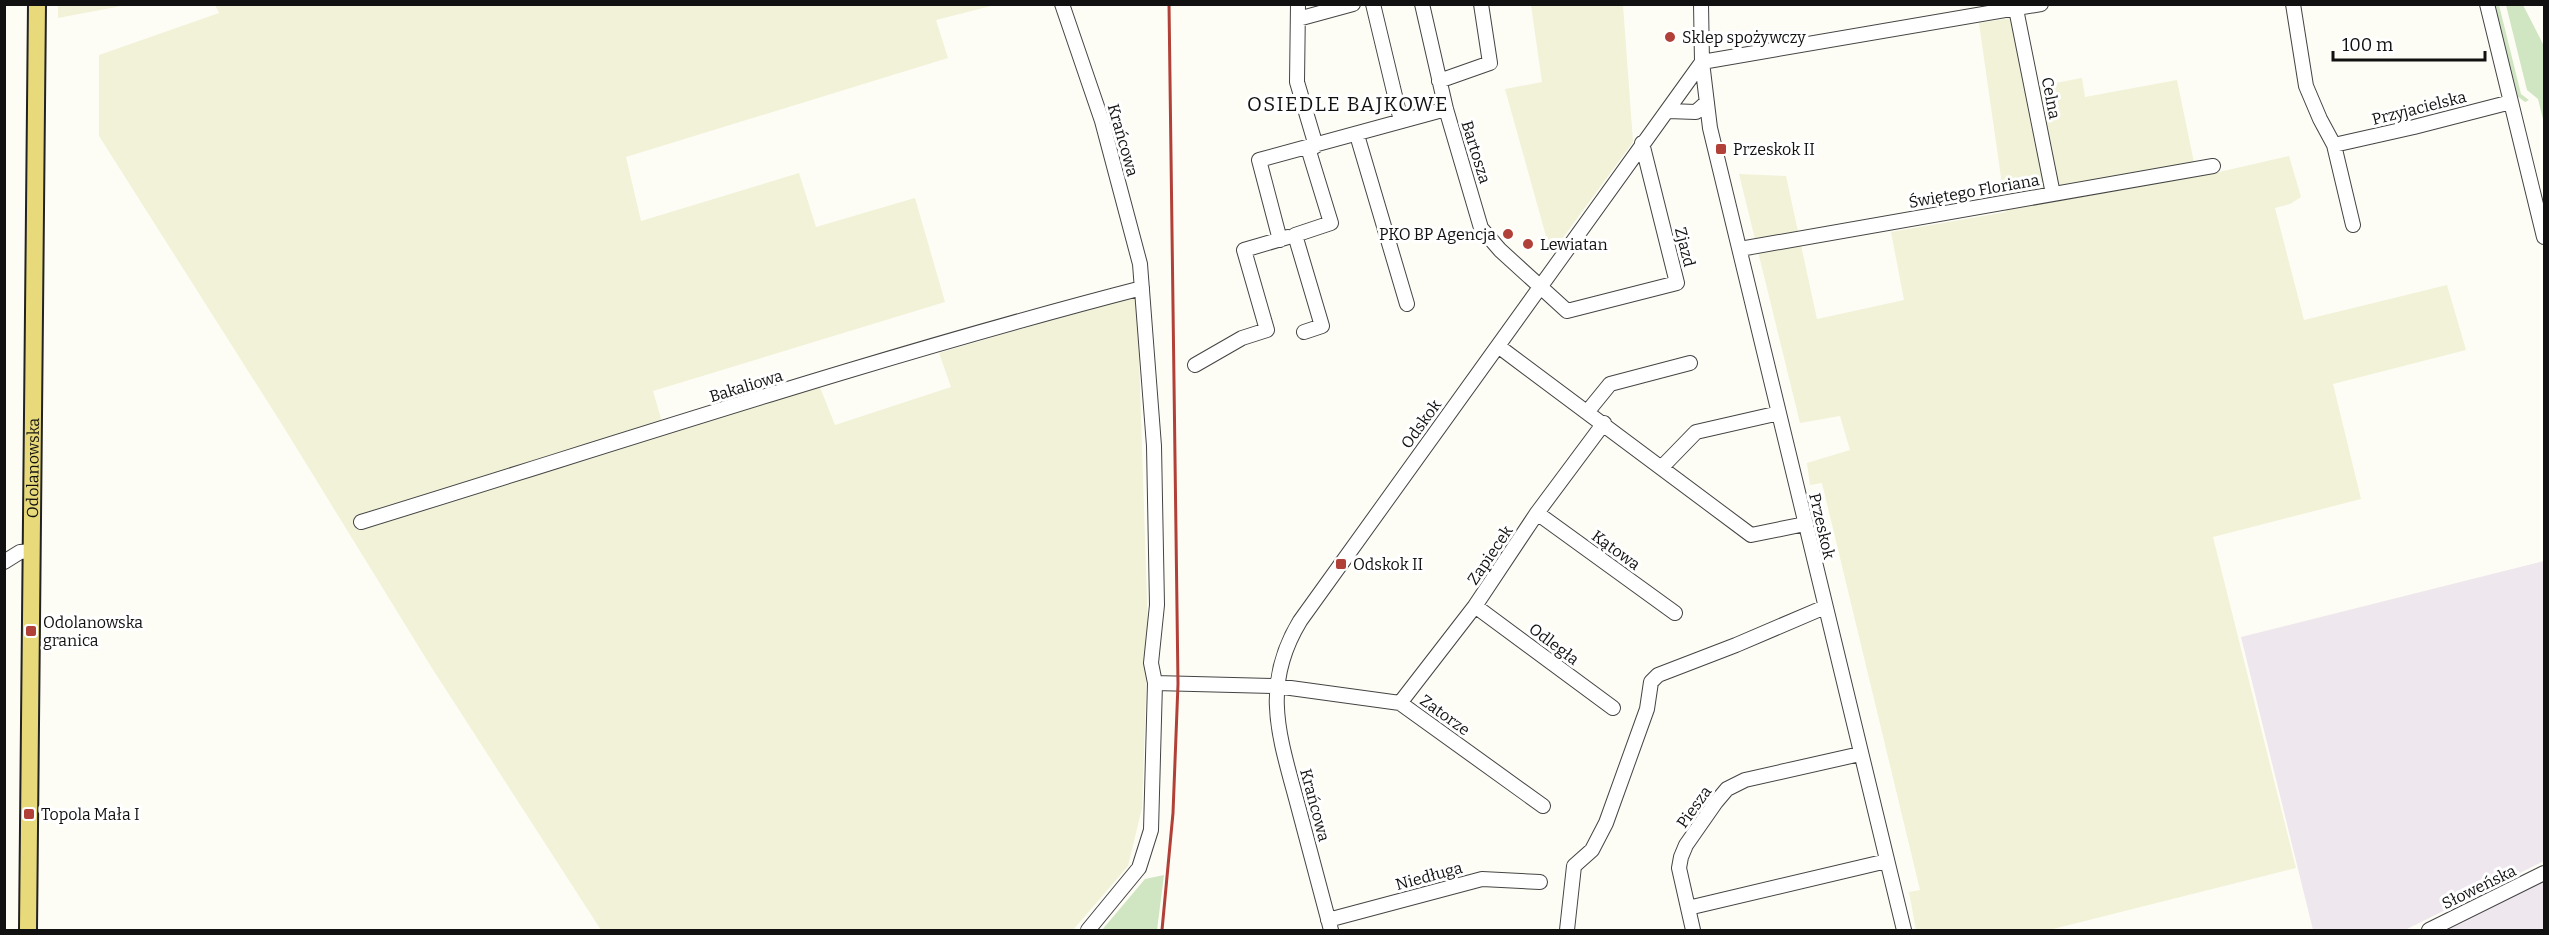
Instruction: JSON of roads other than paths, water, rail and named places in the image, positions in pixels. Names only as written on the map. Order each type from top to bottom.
[{"type":"main road","name":"Odolanowska","points":[[27,930],[37,4]]},
{"type":"street","name":"Krańcowa","points":[[1062,4],[1102,121],[1140,264],[1154,446],[1157,605],[1151,663],[1155,683],[1151,830],[1139,868],[1088,930]]},
{"type":"street","points":[[1195,365],[1242,338],[1267,330],[1244,250],[1331,223],[1298,82],[1298,4]]},
{"type":"street","points":[[1298,19],[1353,4]]},
{"type":"street","points":[[1373,4],[1401,121]]},
{"type":"street","name":"Bartosza","points":[[1422,4],[1446,109],[1481,228],[1500,250],[1541,285]]},
{"type":"street","points":[[1439,81],[1490,63],[1481,4]]},
{"type":"street","name":"Przeskok","points":[[1701,4],[1702,62],[1710,128],[1904,930]]},
{"type":"street","points":[[1702,62],[2040,4]]},
{"type":"street","points":[[2293,4],[2306,86],[2334,145],[2354,225]]},
{"type":"street","points":[[2487,4],[2544,237]]},
{"type":"street","name":"Celna","points":[[2016,9],[2053,194]]},
{"type":"street","name":"Odskok","points":[[1276,686],[1285,648],[1300,621],[1702,62]]},
{"type":"street","points":[[1668,111],[1688,112],[1701,110],[1706,96],[1698,84],[1682,89],[1680,105],[1688,112],[1710,128]]},
{"type":"street","name":"Przyjacielska","points":[[2334,145],[2511,102]]},
{"type":"street","points":[[1280,240],[1259,160],[1446,109]]},
{"type":"street","points":[[1357,135],[1407,304]]},
{"type":"street","name":"Zjazd","points":[[1541,285],[1567,311],[1677,283],[1642,143]]},
{"type":"street","name":"Świętego Floriana","points":[[1740,249],[2213,166]]},
{"type":"street","points":[[1295,235],[1322,326],[1304,332]]},
{"type":"street","name":"Bakaliowa","points":[[361,522],[855,370],[1042,314],[1142,288]]},
{"type":"street","points":[[1498,346],[1751,535],[1805,524]]},
{"type":"street","points":[[1588,411],[1610,384],[1690,363]]},
{"type":"street","points":[[1662,468],[1696,432],[1779,413]]},
{"type":"street","name":"Zapiecek","points":[[1400,703],[1475,606],[1537,513],[1604,423]]},
{"type":"street","name":"Kątowa","points":[[1537,513],[1675,613]]},
{"type":"street","points":[[4,562],[20,552],[32,551]]},
{"type":"street","name":"Odległa","points":[[1475,606],[1612,708]]},
{"type":"street","points":[[1567,930],[1574,866],[1592,850],[1606,823],[1647,709],[1651,682],[1658,675],[1825,607]]},
{"type":"street","points":[[1155,683],[1276,686]]},
{"type":"street","name":"Krańcowa","points":[[1276,686],[1279,732],[1329,925]]},
{"type":"street","name":"Zatorze","points":[[1276,686],[1400,703],[1543,806]]},
{"type":"street","name":"Piesza","points":[[1693,930],[1679,868],[1681,857],[1686,845],[1727,789],[1744,780],[1860,754]]},
{"type":"street","points":[[1688,908],[1887,861]]},
{"type":"street","name":"Słoweńska","points":[[2429,930],[2544,873]]},
{"type":"street","name":"Niedługa","points":[[1329,925],[1482,879],[1540,882]]},
{"type":"railway","points":[[1162,930],[1173,813],[1178,684],[1169,4]]},
{"type":"place","name":"Sklep spożywczy","points":[[1670,37]]},
{"type":"place","name":"Przeskok II","points":[[1721,149]]},
{"type":"place","name":"PKO BP Agencja","points":[[1508,234]]},
{"type":"place","name":"Lewiatan","points":[[1528,244]]},
{"type":"place","name":"Odskok II","points":[[1341,564]]},
{"type":"place","name":"Odolanowska granica","points":[[31,631]]},
{"type":"place","name":"Topola Mała I","points":[[29,814]]},
{"type":"district","name":"OSIEDLE BAJKOWE","points":[[1348,104]]}]
